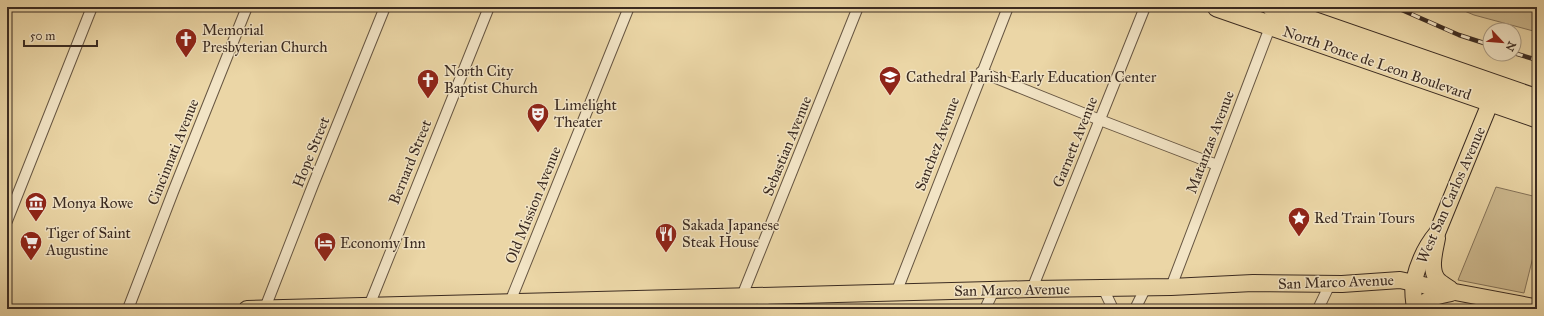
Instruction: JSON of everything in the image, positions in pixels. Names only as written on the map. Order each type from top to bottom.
[{"type":"highway","name":"North Ponce de Leon Boulevard","points":[[1217,7],[1273,14],[1494,94],[1537,118]]},
{"type":"highway","name":"North Ponce de Leon Boulevard","points":[[1494,94],[1537,99]]},
{"type":"main road","name":"West San Carlos Avenue","points":[[1415,299],[1430,242],[1437,233],[1494,94]]},
{"type":"main road","points":[[1437,233],[1433,268],[1435,275],[1438,281],[1455,292]]},
{"type":"main road","name":"San Marco Avenue","points":[[247,309],[510,302],[682,303],[742,296],[763,302],[896,293],[1032,288],[1171,287],[1253,283],[1330,284],[1400,280],[1415,299],[1455,292],[1535,308]]},
{"type":"main road","points":[[1415,299],[1424,302],[1432,297],[1455,292]]},
{"type":"street","points":[[7,221],[92,7]]},
{"type":"street","name":"Cincinnati Avenue","points":[[128,309],[247,7]]},
{"type":"street","name":"Hope Street","points":[[265,308],[313,185],[386,7]]},
{"type":"street","name":"Bernard Street","points":[[369,306],[489,7]]},
{"type":"street","name":"Old Mission Avenue","points":[[510,302],[629,7]]},
{"type":"street","name":"Sebastian Avenue","points":[[742,296],[858,7]]},
{"type":"street","name":"Sanchez Avenue","points":[[896,293],[981,72],[1008,7]]},
{"type":"street","name":"Garnett Avenue","points":[[1032,288],[1145,7]]},
{"type":"street","name":"Matanzas Avenue","points":[[1171,287],[1273,14]]},
{"type":"street","points":[[981,72],[1100,120],[1217,164]]},
{"type":"street","points":[[1318,309],[1330,284]]},
{"type":"street","points":[[1135,309],[1146,287]]},
{"type":"street","points":[[1103,288],[1112,309]]},
{"type":"street","points":[[985,309],[994,290]]},
{"type":"shaded area","points":[[1455,7],[1537,7],[1537,32],[1522,28],[1522,22],[1500,22],[1474,15]]},
{"type":"shaded area","points":[[1496,187],[1537,197],[1537,241],[1524,293],[1458,280]]},
{"type":"railway","points":[[1395,7],[1459,35],[1482,42]]},
{"type":"railway","points":[[1522,55],[1537,60]]},
{"type":"place","name":"Memorial Presbyterian Church","points":[[186,58]]},
{"type":"place","name":"Cathedral Parish Early Education Center","points":[[890,96]]},
{"type":"place","name":"North City Baptist Church","points":[[428,100]]},
{"type":"place","name":"Limelight Theater","points":[[538,134]]},
{"type":"place","name":"Monya Rowe","points":[[36,222]]},
{"type":"place","name":"Red Train Tours","points":[[1299,238]]},
{"type":"place","name":"Sakada Japanese Steak House","points":[[666,254]]},
{"type":"place","name":"Tiger of Saint Augustine","points":[[31,262]]},
{"type":"place","name":"Economy Inn","points":[[325,262]]}]
